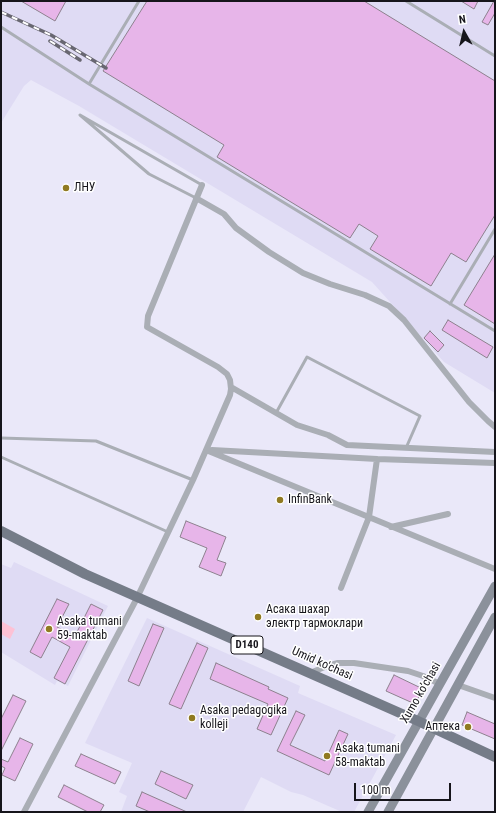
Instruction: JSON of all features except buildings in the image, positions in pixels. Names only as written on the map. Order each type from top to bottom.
[{"type":"main road","name":"Umid ko'chasi","points":[[1,532],[85,574],[434,728],[495,757]]},
{"type":"main road","name":"Xumo ko’chasi","points":[[368,812],[495,586]]},
{"type":"main road","points":[[388,812],[495,617]]},
{"type":"street","points":[[24,812],[138,597],[193,480],[230,395],[231,387],[227,374],[218,367],[147,327],[148,316],[202,185]]},
{"type":"street","points":[[196,198],[224,214],[236,228],[269,252],[302,273],[330,284],[365,294],[389,306],[404,320],[470,402],[495,427]]},
{"type":"street","points":[[231,387],[297,425],[328,435],[347,445],[495,452]]},
{"type":"street","points":[[206,450],[377,459],[495,463]]},
{"type":"street","points":[[206,450],[495,569]]},
{"type":"street","points":[[341,588],[369,518],[377,459]]},
{"type":"street","points":[[391,527],[448,514]]},
{"type":"street","points":[[310,673],[338,662],[354,663],[408,671],[440,684]]},
{"type":"street","points":[[458,685],[495,698]]},
{"type":"lane","points":[[89,84],[139,1]]},
{"type":"lane","points":[[406,1],[495,56]]},
{"type":"lane","points":[[1,27],[89,84],[495,331]]},
{"type":"lane","points":[[196,198],[149,174],[80,115],[202,185]]},
{"type":"lane","points":[[450,304],[495,229]]},
{"type":"lane","points":[[276,413],[307,357],[420,416],[406,448]]},
{"type":"lane","points":[[1,438],[96,441],[193,480]]},
{"type":"lane","points":[[1,457],[168,532]]},
{"type":"shaded area","points":[[1,1],[495,1],[495,393],[444,362],[372,282],[79,106],[31,80],[24,86],[1,123]]},
{"type":"shaded area","name":"Asaka tumani 59-maktab","points":[[14,562],[108,606],[68,686],[57,681],[55,685],[1,652],[1,564],[11,568]]},
{"type":"shaded area","name":"Asaka pedagogika kolleji","points":[[147,618],[300,686],[298,693],[396,735],[354,812],[342,812],[303,795],[291,792],[261,777],[243,812],[121,812],[127,796],[119,792],[132,763],[85,743]]},
{"type":"shaded area","points":[[1,621],[15,629],[10,639],[1,634]]},
{"type":"railway","points":[[1,12],[51,35],[106,68]]},
{"type":"railway","points":[[50,41],[80,60]]},
{"type":"place","name":"ЛНУ","points":[[66,188]]},
{"type":"place","name":"InfinBank","points":[[280,500]]},
{"type":"place","name":"Асака шахар электр тармоклари","points":[[258,617]]},
{"type":"place","name":"Asaka tumani 59-maktab","points":[[49,629]]},
{"type":"place","name":"Asaka pedagogika kolleji","points":[[192,718]]},
{"type":"place","name":"Аптека","points":[[468,727]]},
{"type":"place","name":"Asaka tumani 58-maktab","points":[[327,756]]}]
